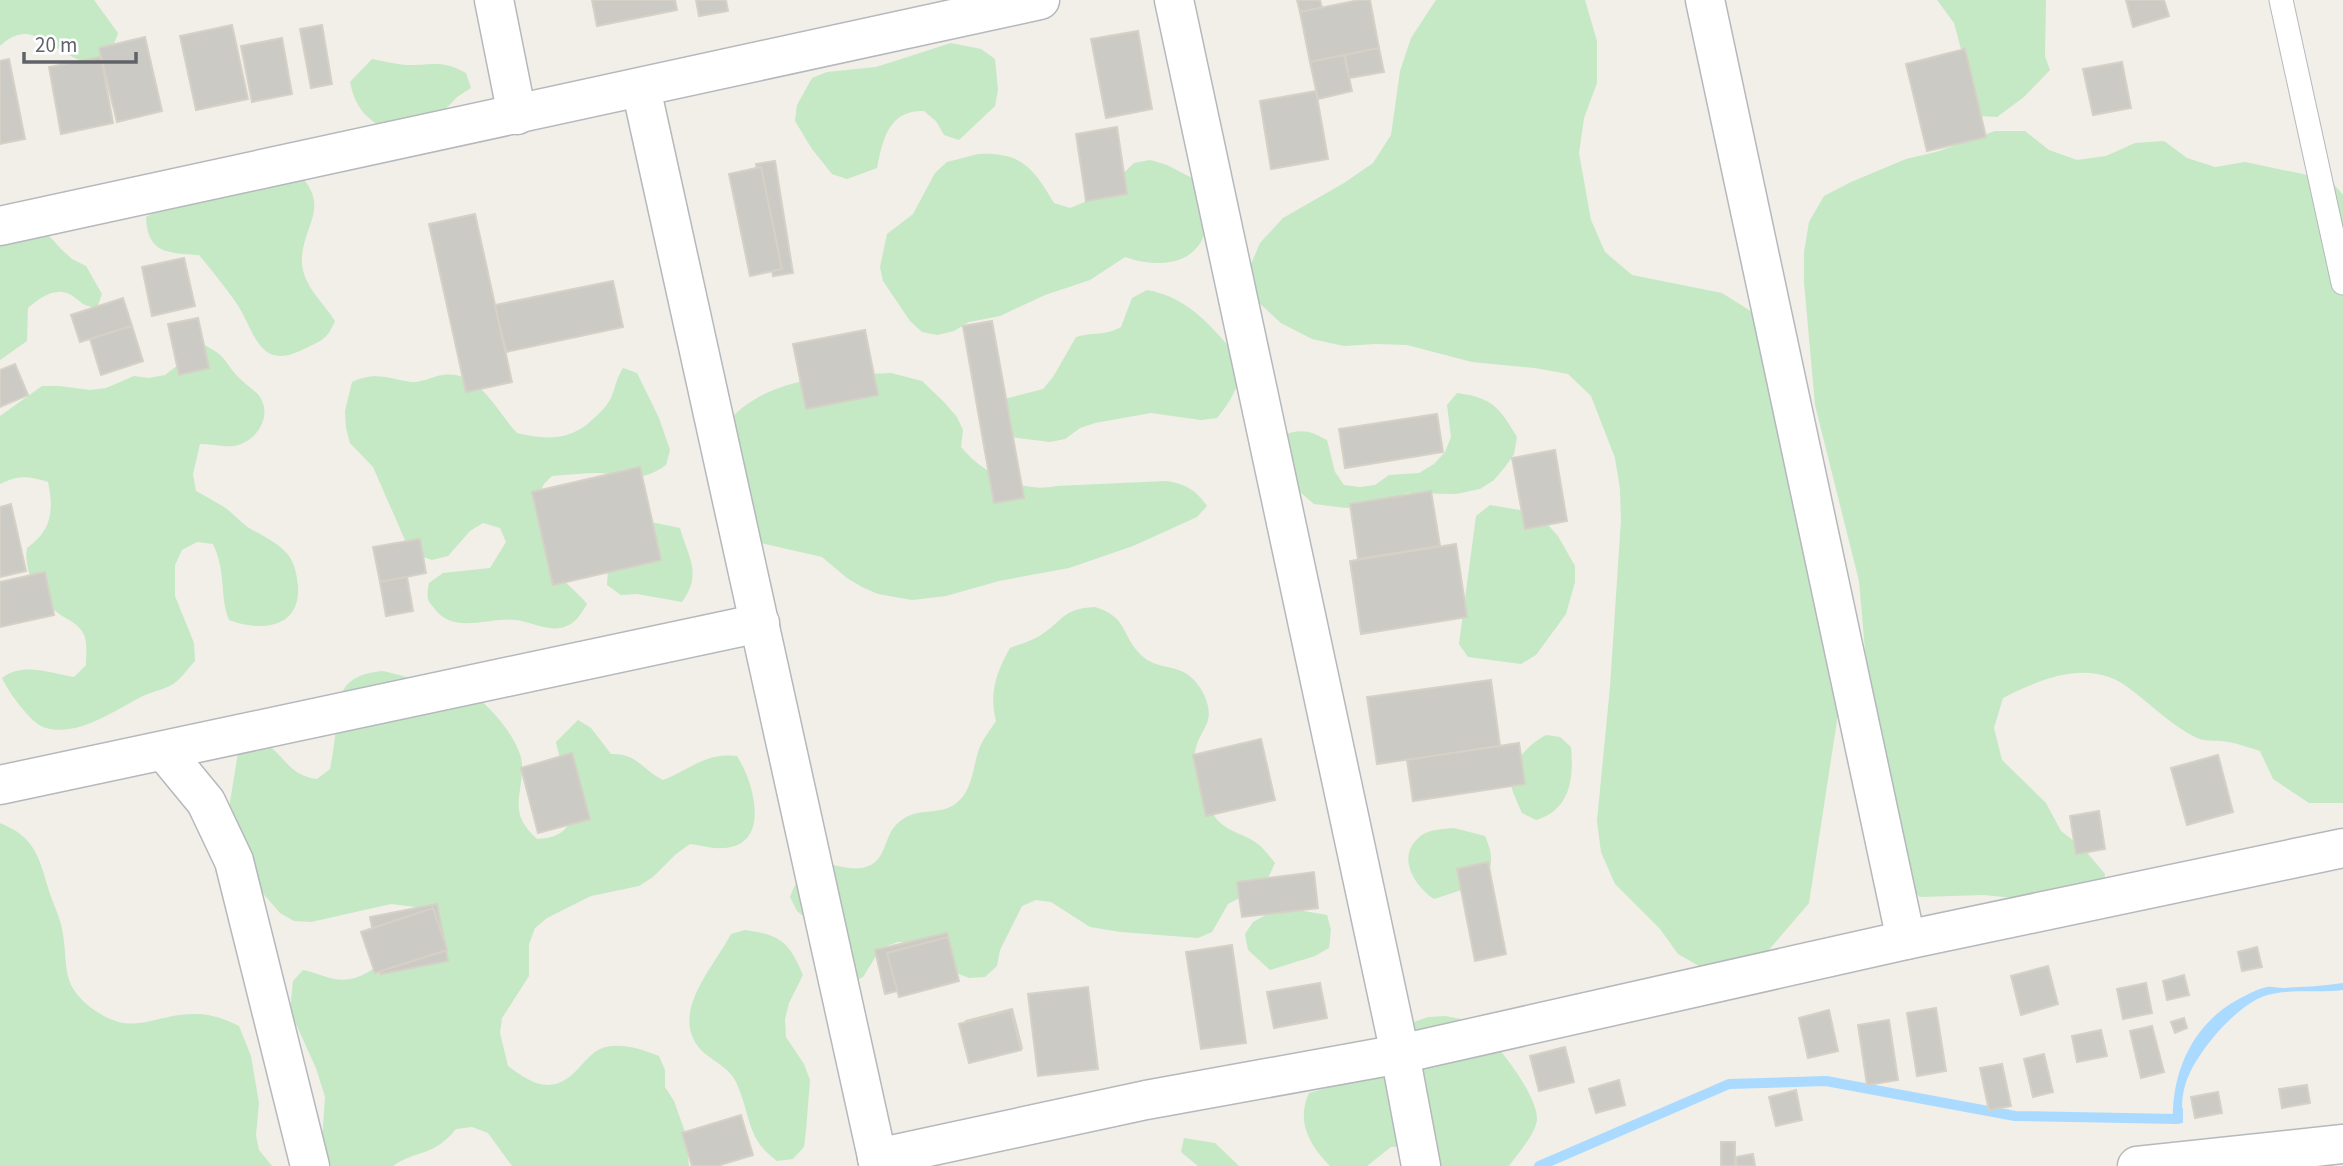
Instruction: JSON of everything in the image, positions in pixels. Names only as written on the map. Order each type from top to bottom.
[{"type":"street","points":[[495,0],[517,115]]},
{"type":"street","points":[[0,226],[641,88],[906,14],[1040,0]]},
{"type":"street","points":[[1174,0],[1400,1054],[1421,1166]]},
{"type":"street","points":[[1705,0],[1906,940]]},
{"type":"street","points":[[641,88],[878,1162],[1146,1100],[1400,1054],[1906,940],[2343,848]]},
{"type":"street","points":[[0,785],[760,623]]},
{"type":"street","points":[[164,751],[206,802],[234,861],[310,1166]]},
{"type":"street","points":[[2137,1166],[2343,1144]]},
{"type":"lane","points":[[2281,0],[2343,284]]},
{"type":"green space","points":[[0,0],[94,0],[118,33],[109,52],[99,61],[87,62],[75,58],[36,36],[24,34],[11,38],[0,46]]},
{"type":"green space","points":[[1436,0],[1585,0],[1597,41],[1597,83],[1584,118],[1579,153],[1591,220],[1605,252],[1632,275],[1722,293],[1749,310],[1772,338],[1846,662],[1809,903],[1767,952],[1706,970],[1678,954],[1660,929],[1615,884],[1601,852],[1597,821],[1610,687],[1621,520],[1615,458],[1591,396],[1568,374],[1472,362],[1407,345],[1344,346],[1312,339],[1281,323],[1257,301],[1248,271],[1260,243],[1283,218],[1373,163],[1391,135],[1400,71],[1411,38]]},
{"type":"green space","points":[[1937,0],[2046,0],[2045,56],[2050,70],[2024,97],[1997,117],[1979,116],[1954,23]]},
{"type":"green space","points":[[951,43],[981,49],[995,59],[998,90],[995,106],[959,140],[944,135],[936,121],[924,111],[903,115],[895,121],[885,137],[877,168],[847,179],[832,174],[795,121],[797,105],[812,78],[827,72],[876,67]]},
{"type":"green space","points":[[372,59],[406,65],[449,66],[466,73],[471,88],[457,97],[435,120],[385,129],[362,110],[350,82]]},
{"type":"green space","points":[[1995,131],[2025,131],[2049,150],[2077,160],[2106,156],[2135,143],[2164,141],[2187,158],[2215,167],[2245,162],[2303,174],[2332,182],[2343,195],[2343,803],[2309,803],[2273,779],[2260,751],[2229,742],[2197,738],[2111,678],[2080,673],[2033,684],[2003,698],[1994,728],[2002,760],[2046,803],[2061,831],[2084,849],[2105,874],[2103,906],[1983,895],[1920,897],[1895,878],[1867,673],[1859,581],[1815,405],[1804,282],[1804,252],[1809,222],[1824,196],[1906,159],[1936,152]]},
{"type":"green space","points":[[978,154],[1016,159],[1039,180],[1054,203],[1070,208],[1100,196],[1134,163],[1150,160],[1167,165],[1196,180],[1206,228],[1194,251],[1185,257],[1162,263],[1149,263],[1125,257],[1090,280],[1045,295],[1000,316],[969,322],[954,331],[937,335],[922,332],[910,321],[883,281],[880,267],[887,234],[913,214],[935,173],[947,162]]},
{"type":"green space","points":[[297,172],[308,185],[314,207],[303,251],[302,264],[306,280],[335,321],[320,341],[290,355],[278,356],[262,347],[235,301],[199,255],[169,252],[155,245],[147,229],[146,217],[160,209]]},
{"type":"green space","points":[[0,220],[39,225],[72,259],[86,266],[102,294],[97,308],[85,305],[65,293],[43,297],[28,308],[27,341],[0,360]]},
{"type":"green space","points":[[1147,290],[1170,297],[1190,308],[1237,356],[1240,366],[1238,382],[1217,418],[1201,420],[1151,413],[1095,423],[1080,428],[1065,439],[1050,442],[1001,436],[996,401],[1043,389],[1076,337],[1110,332],[1121,327],[1132,298]]},
{"type":"green space","points":[[204,345],[221,356],[239,378],[258,394],[264,413],[263,421],[255,435],[241,444],[200,444],[193,474],[196,491],[224,507],[249,528],[285,551],[293,563],[298,586],[293,611],[286,619],[265,626],[229,620],[220,565],[213,544],[197,542],[182,550],[175,565],[175,596],[194,643],[195,661],[173,684],[95,721],[69,729],[43,727],[26,712],[2,678],[10,673],[27,670],[74,677],[86,665],[86,640],[78,626],[51,607],[39,593],[30,575],[27,548],[42,534],[51,511],[48,482],[24,477],[0,484],[0,416],[42,386],[90,390],[106,388],[134,376],[149,378],[165,375]]},
{"type":"green space","points":[[623,368],[637,373],[659,418],[670,450],[666,465],[648,475],[632,477],[597,473],[552,476],[543,486],[539,507],[547,551],[557,572],[587,604],[580,615],[575,621],[558,628],[506,619],[462,623],[442,616],[428,600],[429,583],[443,573],[490,568],[506,542],[500,528],[483,523],[470,531],[448,556],[432,560],[415,554],[405,540],[373,467],[350,443],[345,411],[352,382],[375,376],[415,382],[456,375],[467,379],[486,394],[517,433],[558,437],[585,426],[605,407]]},
{"type":"green space","points":[[891,373],[922,381],[957,417],[963,430],[961,447],[980,465],[1004,479],[1043,488],[1166,481],[1190,489],[1207,506],[1197,517],[1133,546],[1069,568],[999,581],[946,596],[912,600],[878,594],[862,587],[822,557],[756,542],[730,419],[765,394],[785,386],[826,377]]},
{"type":"green space","points":[[1457,393],[1479,398],[1494,406],[1517,437],[1514,454],[1505,467],[1494,480],[1480,489],[1456,494],[1408,493],[1378,504],[1346,508],[1314,504],[1301,493],[1282,467],[1283,435],[1301,431],[1327,440],[1335,472],[1344,485],[1375,485],[1389,475],[1419,473],[1434,464],[1445,452],[1451,437],[1447,405]]},
{"type":"green space","points":[[1490,505],[1520,510],[1548,525],[1558,536],[1575,566],[1575,582],[1566,614],[1536,655],[1521,664],[1468,657],[1459,644],[1476,516]]},
{"type":"green space","points":[[651,522],[680,528],[693,574],[682,602],[637,594],[621,595],[607,585],[608,570]]},
{"type":"green space","points":[[1095,607],[1119,621],[1135,648],[1147,660],[1187,674],[1200,688],[1209,712],[1195,753],[1203,793],[1221,824],[1256,842],[1275,863],[1268,878],[1257,889],[1228,904],[1212,932],[1198,938],[1090,927],[1051,902],[1036,900],[1022,906],[1000,950],[997,966],[985,977],[969,978],[954,972],[913,943],[898,942],[881,948],[863,977],[848,984],[810,922],[797,911],[790,897],[799,879],[808,869],[818,864],[848,868],[871,865],[880,857],[892,830],[903,819],[917,813],[945,809],[959,801],[968,788],[981,745],[996,721],[993,701],[995,683],[1010,648],[1037,637],[1076,610]]},
{"type":"green space","points":[[382,671],[475,698],[494,713],[513,738],[521,756],[519,812],[522,821],[537,839],[558,834],[569,824],[571,812],[568,793],[556,742],[578,720],[591,728],[611,754],[633,759],[663,780],[707,759],[737,756],[753,796],[755,811],[748,836],[738,845],[723,848],[690,844],[639,886],[591,896],[547,918],[535,928],[529,944],[529,976],[502,1018],[500,1033],[508,1066],[541,1084],[550,1085],[567,1079],[593,1054],[607,1047],[630,1047],[659,1056],[665,1070],[665,1087],[674,1101],[685,1132],[689,1166],[512,1166],[488,1133],[472,1127],[456,1129],[439,1145],[393,1166],[325,1166],[322,1141],[325,1097],[316,1068],[290,1011],[293,981],[303,970],[334,979],[363,975],[387,957],[424,908],[391,904],[311,922],[294,921],[280,913],[259,889],[228,814],[239,747],[266,743],[294,770],[317,779],[330,769],[343,691],[356,678]]},
{"type":"green space","points":[[1546,735],[1560,737],[1571,747],[1572,770],[1563,801],[1556,809],[1536,820],[1522,813],[1511,785],[1511,777],[1521,755]]},
{"type":"green space","points":[[0,823],[22,836],[35,851],[61,925],[69,981],[80,998],[90,1007],[105,1017],[130,1024],[199,1014],[217,1017],[239,1026],[251,1056],[259,1103],[256,1135],[259,1150],[272,1166],[0,1166]]},
{"type":"green space","points":[[1454,828],[1485,836],[1491,859],[1488,876],[1486,882],[1434,899],[1414,878],[1408,860],[1410,851],[1422,835]]},
{"type":"green space","points":[[1280,907],[1327,915],[1331,930],[1329,948],[1315,956],[1270,970],[1248,950],[1245,934],[1253,922]]},
{"type":"green space","points":[[745,930],[767,934],[782,942],[793,955],[803,975],[789,1003],[785,1019],[786,1037],[804,1064],[810,1080],[804,1147],[793,1159],[777,1161],[767,1153],[754,1135],[733,1077],[701,1050],[692,1036],[689,1021],[697,991],[731,934]]},
{"type":"green space","points":[[1445,1016],[1476,1025],[1504,1055],[1531,1096],[1536,1126],[1509,1166],[1424,1166],[1406,1146],[1391,1147],[1367,1166],[1330,1166],[1316,1150],[1304,1123],[1305,1103],[1309,1093],[1355,1080],[1414,1022],[1428,1017]]},
{"type":"green space","points":[[1184,1138],[1215,1143],[1239,1166],[1198,1166],[1181,1152]]},
{"type":"water","points":[[2343,983],[2343,990],[2272,994],[2246,1006],[2220,1030],[2197,1059],[2184,1091],[2183,1123],[2173,1124],[2176,1087],[2187,1052],[2196,1037],[2221,1010],[2248,994],[2267,987],[2291,988]]},
{"type":"building","points":[[592,0],[675,0],[677,10],[597,26]]},
{"type":"building","points":[[696,0],[726,0],[728,11],[699,16]]},
{"type":"building","points":[[1297,0],[1320,0],[1322,8],[1300,12]]},
{"type":"building","points":[[1370,0],[1379,48],[1310,62],[1300,12]]},
{"type":"building","points":[[2126,0],[2164,0],[2169,16],[2133,27]]},
{"type":"building","points":[[232,25],[248,99],[196,110],[180,36]]},
{"type":"building","points":[[322,25],[332,84],[311,88],[300,29]]},
{"type":"building","points":[[1138,31],[1152,109],[1106,118],[1091,39]]},
{"type":"building","points":[[145,37],[162,111],[117,122],[99,48]]},
{"type":"building","points":[[282,38],[292,94],[252,102],[241,46]]},
{"type":"building","points":[[1379,48],[1384,72],[1349,78],[1345,55]]},
{"type":"building","points":[[1965,49],[1986,137],[1927,151],[1906,64]]},
{"type":"building","points":[[1344,55],[1352,91],[1318,99],[1310,62]]},
{"type":"building","points":[[101,57],[113,123],[61,134],[49,67]]},
{"type":"building","points":[[9,59],[25,139],[0,144],[0,61]]},
{"type":"building","points":[[2122,62],[2131,108],[2093,115],[2083,69]]},
{"type":"building","points":[[1316,91],[1328,159],[1271,169],[1260,101]]},
{"type":"building","points":[[1117,127],[1127,194],[1086,201],[1076,134]]},
{"type":"building","points":[[775,161],[793,273],[773,276],[756,164]]},
{"type":"building","points":[[761,167],[782,269],[750,276],[729,174]]},
{"type":"building","points":[[475,214],[512,382],[466,392],[429,224]]},
{"type":"building","points":[[184,258],[195,306],[152,316],[142,267]]},
{"type":"building","points":[[613,281],[623,327],[506,352],[495,305]]},
{"type":"building","points":[[123,298],[132,326],[80,342],[71,315]]},
{"type":"building","points":[[198,318],[209,368],[179,375],[168,324]]},
{"type":"building","points":[[992,321],[1024,498],[994,503],[963,326]]},
{"type":"building","points":[[132,326],[143,361],[101,375],[90,339]]},
{"type":"building","points":[[865,330],[878,395],[806,409],[793,344]]},
{"type":"building","points":[[15,364],[28,395],[0,407],[0,370]]},
{"type":"building","points":[[1437,414],[1443,452],[1345,468],[1339,429]]},
{"type":"building","points":[[1555,450],[1567,521],[1525,529],[1512,458]]},
{"type":"building","points":[[640,467],[661,560],[553,585],[532,492]]},
{"type":"building","points":[[1431,491],[1440,546],[1358,559],[1350,504]]},
{"type":"building","points":[[11,504],[26,571],[0,577],[0,507]]},
{"type":"building","points":[[420,539],[426,573],[380,582],[373,547]]},
{"type":"building","points":[[1456,544],[1467,617],[1361,634],[1350,561]]},
{"type":"building","points":[[45,572],[54,615],[0,627],[0,582]]},
{"type":"building","points":[[407,577],[413,611],[386,616],[380,582]]},
{"type":"building","points":[[1491,680],[1500,746],[1377,764],[1367,697]]},
{"type":"building","points":[[1261,739],[1275,800],[1206,816],[1193,755]]},
{"type":"building","points":[[1519,743],[1525,784],[1413,801],[1407,760]]},
{"type":"building","points":[[572,753],[590,819],[538,833],[521,768]]},
{"type":"building","points":[[2218,755],[2233,812],[2187,825],[2171,768]]},
{"type":"building","points":[[2099,811],[2105,849],[2076,854],[2070,816]]},
{"type":"building","points":[[1488,862],[1506,954],[1475,961],[1457,869]]},
{"type":"building","points":[[1314,872],[1318,908],[1242,917],[1237,882]]},
{"type":"building","points":[[437,904],[448,961],[381,974],[370,917]]},
{"type":"building","points":[[433,908],[447,950],[375,973],[361,932]]},
{"type":"building","points":[[947,933],[957,976],[885,994],[875,950]]},
{"type":"building","points":[[948,937],[959,981],[899,997],[887,953]]},
{"type":"building","points":[[1232,945],[1246,1043],[1201,1049],[1186,952]]},
{"type":"building","points":[[2257,947],[2262,967],[2242,971],[2238,952]]},
{"type":"building","points":[[2048,966],[2058,1004],[2021,1015],[2011,976]]},
{"type":"building","points":[[2184,975],[2189,995],[2167,1000],[2163,981]]},
{"type":"building","points":[[1320,983],[1327,1018],[1274,1028],[1267,992]]},
{"type":"building","points":[[2146,983],[2152,1013],[2123,1019],[2117,989]]},
{"type":"building","points":[[1088,987],[1098,1069],[1038,1076],[1028,994]]},
{"type":"building","points":[[1936,1008],[1946,1071],[1917,1076],[1907,1013]]},
{"type":"building","points":[[1012,1009],[1022,1048],[976,1061],[966,1021]]},
{"type":"building","points":[[1011,1010],[1021,1050],[969,1063],[959,1024]]},
{"type":"building","points":[[1829,1010],[1838,1051],[1808,1058],[1799,1018]]},
{"type":"building","points":[[2184,1018],[2187,1028],[2175,1033],[2171,1022]]},
{"type":"building","points":[[1889,1020],[1898,1080],[1867,1085],[1858,1025]]},
{"type":"building","points":[[2152,1026],[2164,1072],[2141,1078],[2130,1031]]},
{"type":"building","points":[[2101,1030],[2107,1056],[2077,1062],[2072,1036]]},
{"type":"building","points":[[1565,1047],[1574,1082],[1539,1091],[1530,1056]]},
{"type":"building","points":[[2044,1054],[2053,1092],[2033,1097],[2024,1059]]},
{"type":"building","points":[[2002,1064],[2011,1106],[1989,1110],[1980,1068]]},
{"type":"building","points":[[1619,1080],[1625,1105],[1596,1113],[1589,1089]]},
{"type":"building","points":[[2307,1085],[2310,1103],[2282,1108],[2279,1089]]},
{"type":"building","points":[[1796,1090],[1802,1120],[1776,1126],[1769,1097]]},
{"type":"building","points":[[2218,1092],[2222,1113],[2195,1118],[2191,1097]]},
{"type":"building","points":[[741,1115],[753,1155],[717,1166],[692,1166],[682,1133]]},
{"type":"building","points":[[1721,1142],[1735,1142],[1735,1166],[1721,1166]]},
{"type":"building","points":[[1753,1154],[1755,1166],[1737,1166],[1736,1157]]},
{"type":"waterway","points":[[1539,1166],[1729,1084],[1826,1081],[2015,1116],[2178,1119],[2178,1110]]}]
